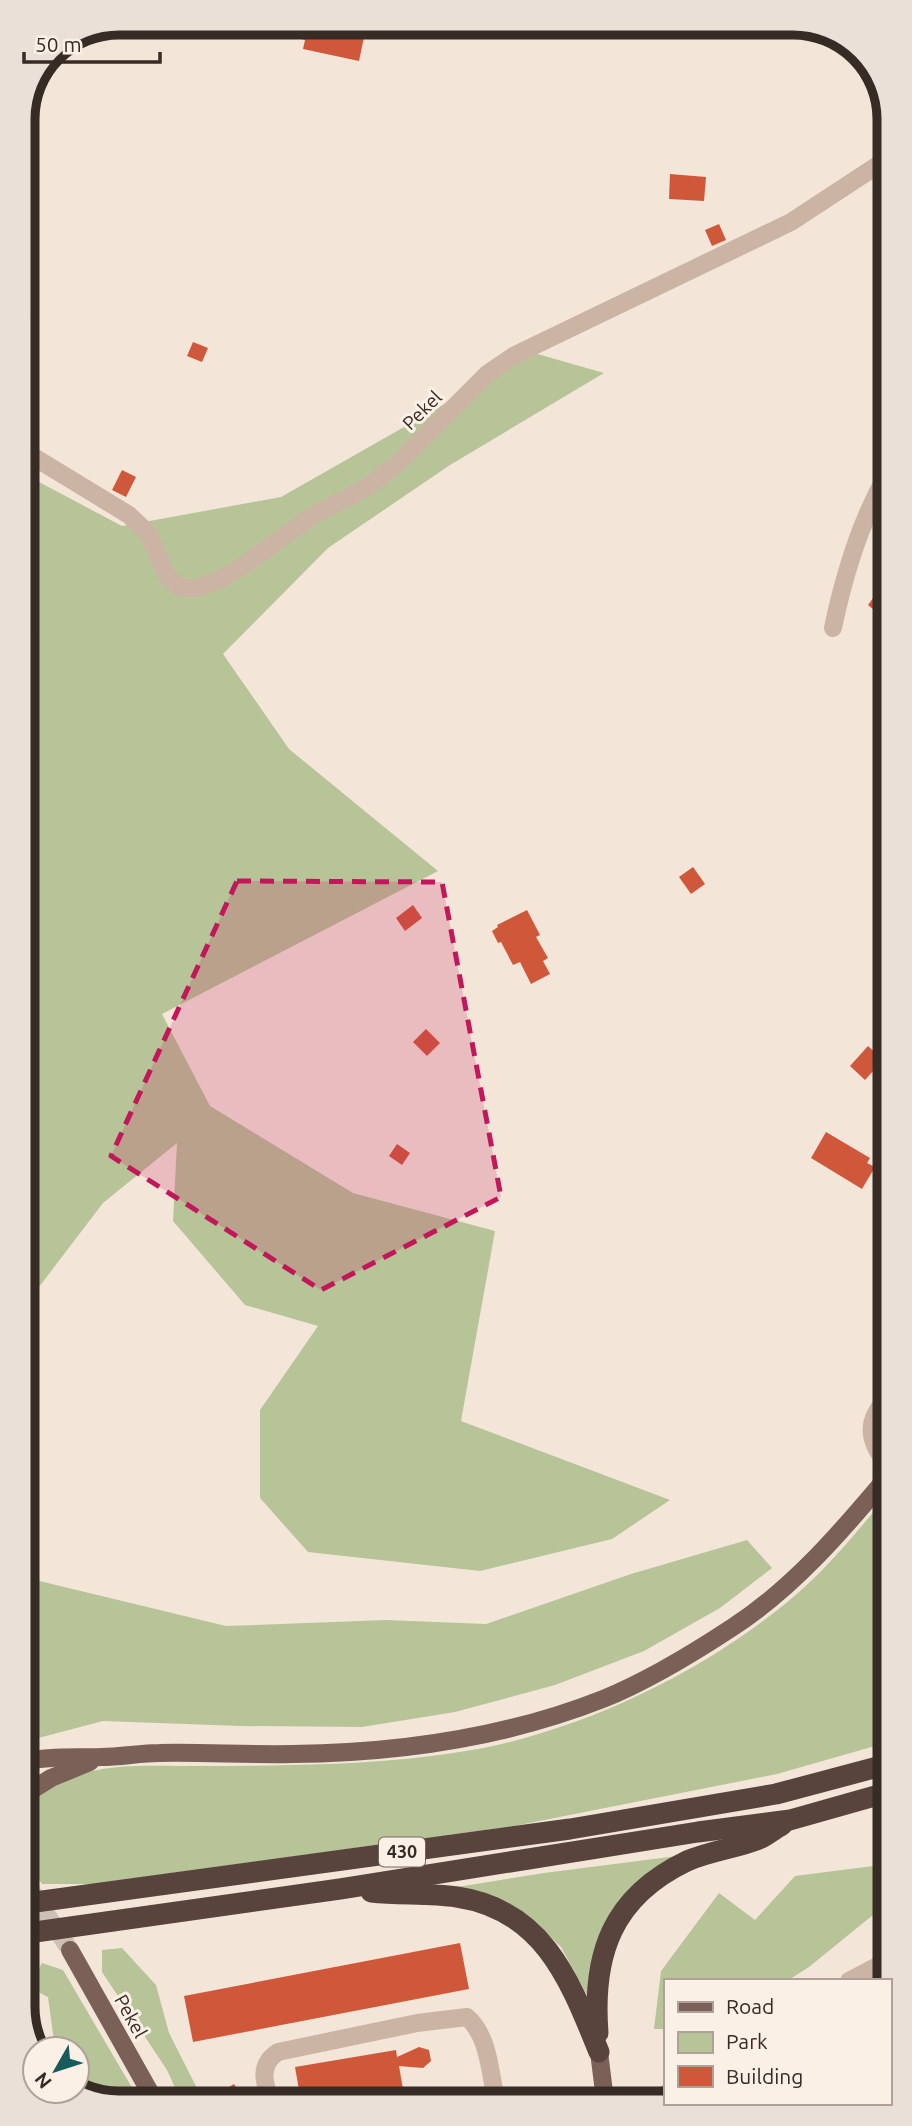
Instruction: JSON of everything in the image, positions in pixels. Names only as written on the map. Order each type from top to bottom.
[{"type":"highway","name":"430","points":[[35,1902],[609,1823],[776,1794],[877,1767]]},
{"type":"highway","name":"430","points":[[35,1932],[340,1889],[790,1820],[877,1795]]},
{"type":"highway","points":[[599,2052],[596,2003],[600,1967],[607,1937],[625,1909],[650,1885],[686,1862],[725,1847],[758,1839],[790,1820]]},
{"type":"highway","points":[[340,1889],[459,1898],[483,1903],[509,1916],[530,1930],[548,1948],[564,1971],[599,2052]]},
{"type":"main road","points":[[35,1760],[159,1753],[351,1754],[418,1746],[492,1732],[604,1698],[656,1673],[734,1626],[774,1595],[813,1559],[877,1488]]},
{"type":"main road","points":[[35,1789],[72,1768],[103,1757]]},
{"type":"main road","name":"Pekel","points":[[70,1950],[149,2091]]},
{"type":"main road","points":[[599,2052],[603,2091]]},
{"type":"street","name":"Pekel","points":[[35,458],[129,515],[148,533],[167,578],[181,589],[198,588],[240,568],[312,516],[364,489],[397,464],[487,374],[515,355],[791,222],[877,166]]},
{"type":"street","points":[[833,628],[844,576],[862,525],[877,494]]},
{"type":"street","points":[[877,1411],[872,1417],[872,1431],[877,1448]]},
{"type":"street","points":[[853,1979],[877,1966]]},
{"type":"street","points":[[267,2091],[263,2078],[265,2067],[271,2056],[278,2052],[417,2023],[467,2017],[477,2025],[484,2044],[494,2091]]},
{"type":"highlighted area","points":[[237,881],[442,882],[501,1197],[321,1290],[111,1156]]},
{"type":"green space","points":[[534,353],[604,373],[450,465],[328,548],[223,654],[289,749],[438,871],[162,1014],[210,1106],[353,1193],[495,1231],[461,1421],[670,1500],[612,1539],[480,1571],[308,1552],[260,1498],[260,1410],[318,1326],[245,1305],[173,1221],[177,1143],[103,1203],[35,1292],[35,480],[122,526],[281,497]]},
{"type":"green space","points":[[877,1508],[877,1745],[777,1774],[514,1826],[92,1884],[42,1884],[35,1874],[35,1799],[80,1774],[125,1767],[384,1761],[478,1749],[561,1727],[643,1693],[721,1650],[791,1599],[841,1549]]},
{"type":"green space","points":[[747,1540],[772,1568],[720,1608],[644,1651],[555,1685],[455,1712],[362,1727],[103,1721],[35,1739],[35,1580],[226,1626],[386,1620],[486,1624],[631,1574]]},
{"type":"green space","points":[[677,1856],[625,1899],[587,1995],[561,1947],[532,1920],[491,1895],[458,1890],[457,1887],[544,1873]]},
{"type":"green space","points":[[877,1866],[877,1912],[790,1979],[664,1979],[664,2029],[654,2029],[661,1971],[719,1893],[755,1920],[795,1876]]},
{"type":"green space","points":[[122,1948],[156,1985],[169,2033],[198,2091],[177,2091],[167,2070],[102,1972],[102,1950]]},
{"type":"green space","points":[[42,1963],[63,1970],[134,2091],[91,2086],[91,2035],[53,2035],[48,1997],[35,1990],[35,1975]]},
{"type":"building","points":[[299,35],[364,35],[359,61],[303,49],[305,40],[298,38]]},
{"type":"building","points":[[670,174],[706,177],[704,201],[669,199]]},
{"type":"building","points":[[719,224],[726,240],[712,246],[705,230]]},
{"type":"building","points":[[193,342],[208,348],[202,362],[187,356]]},
{"type":"building","points":[[122,470],[136,477],[126,497],[112,490]]},
{"type":"building","points":[[876,594],[877,595],[877,612],[868,605]]},
{"type":"building","points":[[693,867],[705,884],[691,894],[679,877]]},
{"type":"building","points":[[413,905],[422,918],[405,931],[396,918]]},
{"type":"building","points":[[527,910],[540,935],[536,937],[548,958],[543,961],[550,974],[531,984],[520,962],[513,965],[492,931],[497,925]]},
{"type":"building","points":[[426,1029],[440,1043],[427,1056],[413,1042]]},
{"type":"building","points":[[868,1046],[877,1054],[877,1067],[865,1080],[850,1066]]},
{"type":"building","points":[[826,1132],[870,1158],[867,1163],[875,1167],[862,1189],[811,1158]]},
{"type":"building","points":[[397,1144],[410,1153],[402,1165],[389,1156]]},
{"type":"building","points":[[460,1943],[469,1989],[193,2042],[184,1996]]},
{"type":"building","points":[[419,2047],[429,2050],[431,2061],[423,2068],[399,2066],[403,2091],[299,2091],[295,2067],[396,2050],[397,2057]]},
{"type":"building","points":[[234,2084],[238,2091],[222,2091]]},
{"type":"tunnel","points":[[35,1897],[70,1950]]}]
